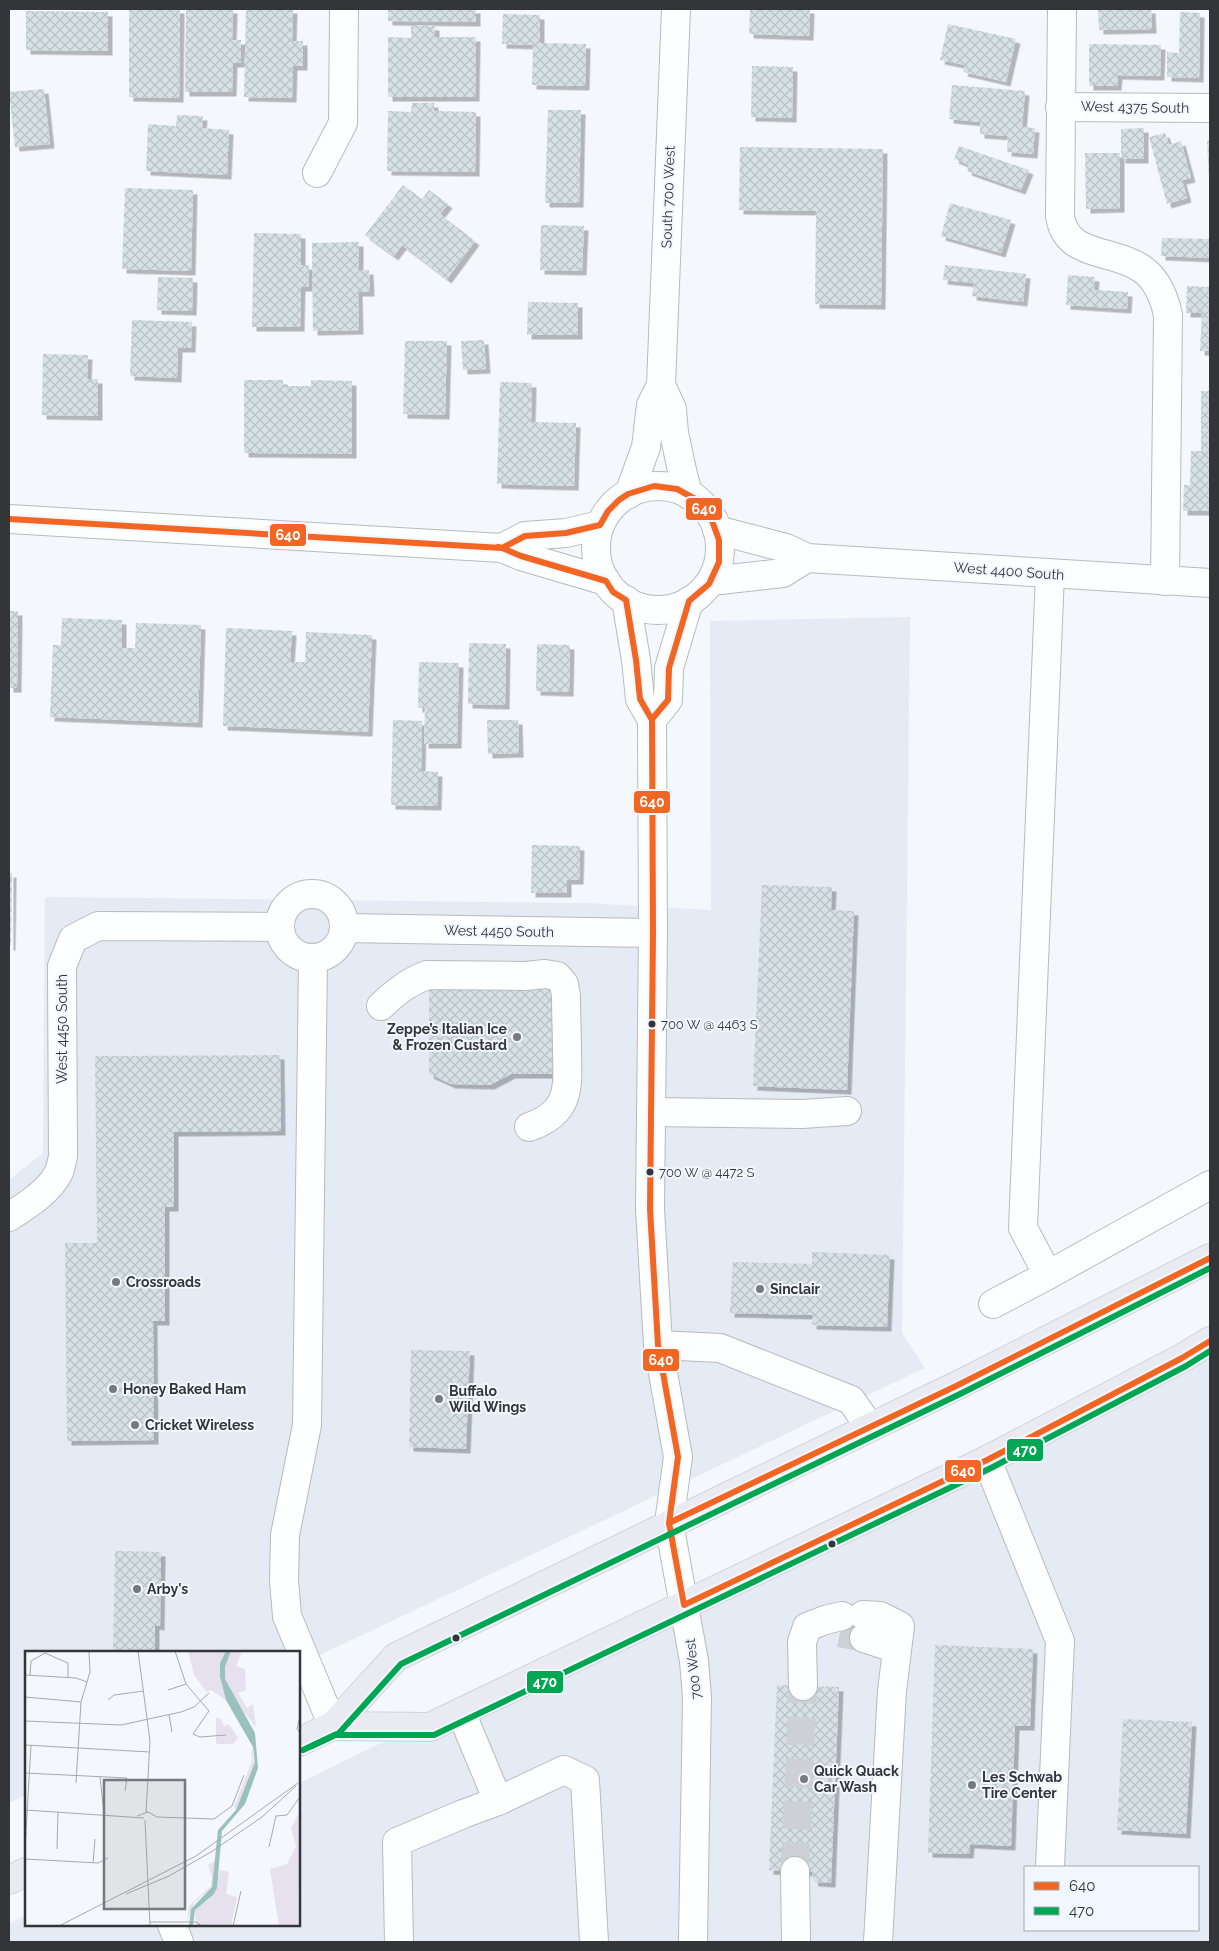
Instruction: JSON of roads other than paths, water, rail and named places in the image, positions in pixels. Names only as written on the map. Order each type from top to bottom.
[{"type":"main road","points":[[300,1742],[333,1726],[396,1657],[870,1427],[1210,1258]]},
{"type":"main road","points":[[333,1726],[430,1727],[987,1460],[1210,1342]]},
{"type":"main road","points":[[9,1880],[25,1872]]},
{"type":"street","points":[[317,173],[343,123],[344,9]]},
{"type":"street","name":"South 700 West","points":[[629,494],[646,447],[651,405],[660,386],[676,9]]},
{"type":"street","points":[[1062,9],[1060,107],[1060,216],[1062,228],[1071,240],[1082,246],[1140,267],[1155,282],[1165,299],[1168,315],[1165,581]]},
{"type":"street","name":"West 4375 South","points":[[1060,107],[1210,108]]},
{"type":"street","name":"South 700 West","points":[[660,386],[672,409],[674,433],[689,495]]},
{"type":"street","points":[[658,486],[679,489],[689,495],[698,500],[712,517],[720,537],[720,559],[711,581],[696,597],[667,610],[647,610],[631,604],[613,592],[594,560],[600,525],[604,516],[618,500],[636,489],[658,486]]},
{"type":"street","points":[[9,519],[502,548],[521,556],[606,581]]},
{"type":"street","points":[[502,548],[525,536],[566,533],[600,525]]},
{"type":"street","name":"West 4400 South","points":[[717,530],[786,548],[808,558],[1210,583]]},
{"type":"street","points":[[711,581],[783,574],[808,558]]},
{"type":"street","points":[[1048,1276],[1023,1228],[1050,574]]},
{"type":"street","points":[[626,600],[640,698],[652,720],[653,933],[651,1112],[802,1114],[847,1111]]},
{"type":"street","points":[[652,720],[668,700],[669,668],[689,601]]},
{"type":"street","points":[[318,894],[328,898],[337,905],[342,914],[344,928],[339,944],[332,951],[314,958],[303,957],[289,949],[285,945],[279,927],[281,913],[296,897],[318,894]]},
{"type":"street","name":"West 4450 South","points":[[9,1217],[38,1196],[53,1181],[59,1171],[63,1156],[60,1002],[62,966],[74,939],[98,926],[279,927]]},
{"type":"street","name":"West 4450 South","points":[[344,928],[653,933]]},
{"type":"street","points":[[314,958],[307,1425],[286,1535],[284,1580],[287,1616],[333,1726]]},
{"type":"street","points":[[381,1006],[413,980],[427,975],[525,976],[545,974],[557,976],[564,984],[566,996],[568,1076],[566,1094],[560,1106],[545,1122],[529,1127]]},
{"type":"street","name":"700 West","points":[[651,1112],[650,1209],[658,1345],[678,1456],[669,1523],[694,1661],[697,1697],[693,1942]]},
{"type":"street","points":[[993,1304],[1048,1276],[1210,1185]]},
{"type":"street","points":[[658,1345],[720,1348],[851,1400],[870,1427]]},
{"type":"street","points":[[987,1460],[1060,1641],[1050,1866]]},
{"type":"street","points":[[803,1686],[802,1642],[808,1627],[825,1620],[852,1626],[897,1649],[892,1700],[878,1942]]},
{"type":"street","points":[[461,1712],[498,1801]]},
{"type":"street","points":[[399,1942],[397,1842],[498,1801],[564,1770],[585,1780],[594,1942]]},
{"type":"street","points":[[795,1871],[796,1942]]},
{"type":"street","points":[[172,1926],[179,1942]]},
{"type":"tunnel","points":[[840,1633],[864,1638]]},
{"type":"tunnel","points":[[795,1871],[803,1686]]},
{"type":"place","name":"700 W @ 4463 S","points":[[652,1024]]},
{"type":"place","name":"Zeppe’s Italian Ice & Frozen Custard","points":[[517,1037]]},
{"type":"place","name":"700 W @ 4472 S","points":[[650,1172]]},
{"type":"place","name":"Crossroads","points":[[116,1282]]},
{"type":"place","name":"Sinclair","points":[[760,1289]]},
{"type":"place","name":"Honey Baked Ham","points":[[113,1389]]},
{"type":"place","name":"Buffalo Wild Wings","points":[[439,1399]]},
{"type":"place","name":"Cricket Wireless","points":[[135,1425]]},
{"type":"place","name":"Arby's","points":[[137,1589]]},
{"type":"place","name":"Quick Quack Car Wash","points":[[804,1779]]},
{"type":"place","name":"Les Schwab Tire Center","points":[[972,1785]]}]
